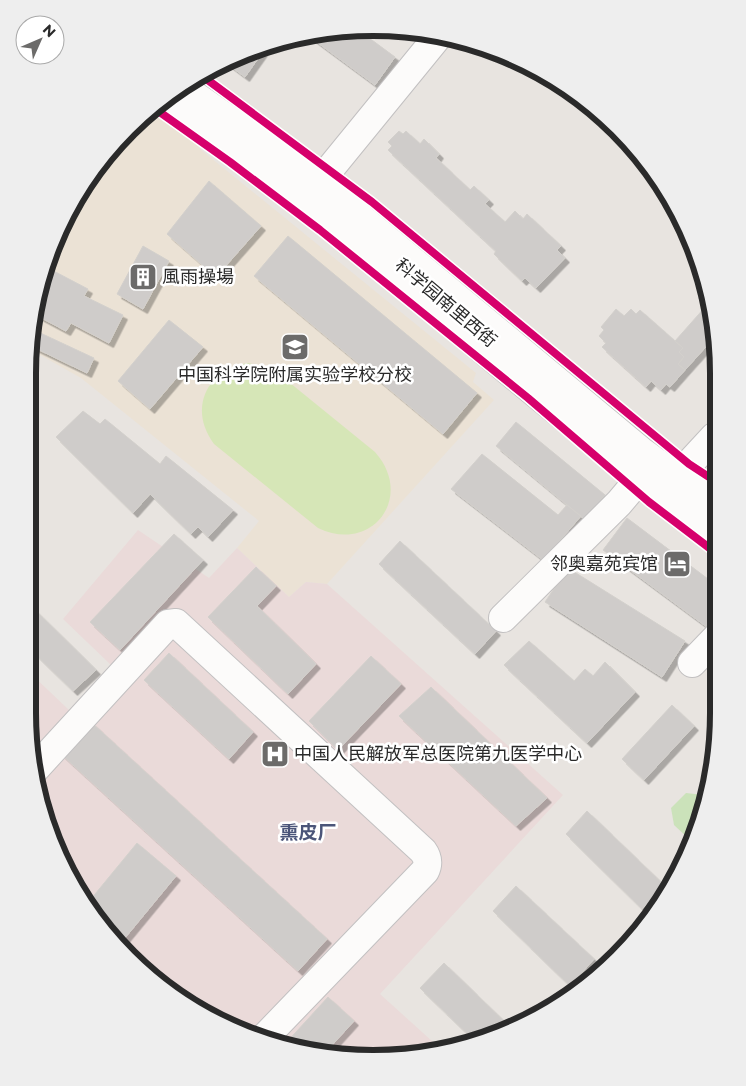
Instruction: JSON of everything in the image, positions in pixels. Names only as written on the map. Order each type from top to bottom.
[{"type":"street","points":[[311,192],[433,42]]},
{"type":"street","points":[[187,92],[311,192]]},
{"type":"street","name":"科学园南里西街","points":[[178,99],[311,192],[658,478],[710,516]]},
{"type":"street","points":[[170,104],[311,192]]},
{"type":"street","points":[[503,618],[619,503],[658,478],[710,440]]},
{"type":"street","points":[[658,478],[710,503]]},
{"type":"street","points":[[658,478],[710,528]]},
{"type":"street","points":[[40,763],[168,624],[176,623],[423,851],[427,857],[428,864],[426,870],[269,1033]]},
{"type":"street","points":[[692,663],[710,644]]},
{"type":"shaded area","name":"中国科学院附属实验学校分校","points":[[156,116],[197,143],[200,149],[476,373],[473,382],[494,400],[327,584],[306,582],[289,597],[237,548],[259,521],[81,378],[37,353],[43,307],[54,265],[71,224],[93,186],[120,151]]},
{"type":"shaded area","name":"中国人民解放军总医院第九医学中心","points":[[138,530],[209,578],[237,548],[289,597],[306,582],[327,584],[563,795],[380,994],[435,1044],[395,1049],[351,1049],[307,1043],[265,1032],[224,1015],[186,993],[151,966],[120,935],[93,900],[71,862],[54,821],[39,757],[36,679],[69,710],[111,665],[63,619]]},
{"type":"green space","points":[[248,363],[269,368],[279,374],[375,452],[386,469],[391,487],[389,503],[382,517],[370,527],[355,533],[338,534],[318,528],[214,444],[206,431],[202,418],[202,405],[206,393],[212,382],[221,374],[233,367]]},
{"type":"green space","points":[[686,793],[699,794],[686,836],[674,825],[671,808]]},
{"type":"building","points":[[367,36],[395,57],[375,85],[316,41]]},
{"type":"building","points":[[260,56],[245,77],[232,67]]},
{"type":"building","points":[[399,131],[403,134],[406,131],[420,144],[424,139],[439,154],[436,158],[470,190],[474,186],[489,200],[485,204],[505,222],[515,211],[523,219],[527,214],[561,246],[557,250],[565,258],[536,288],[525,278],[522,281],[494,254],[496,251],[388,150],[392,146],[388,142]]},
{"type":"building","points":[[209,181],[261,226],[216,277],[167,234]]},
{"type":"building","points":[[288,236],[477,393],[443,434],[254,276]]},
{"type":"building","name":"風雨操場","points":[[143,246],[169,261],[143,309],[117,294]]},
{"type":"building","points":[[52,270],[88,289],[84,296],[123,315],[109,343],[71,323],[66,331],[41,318]]},
{"type":"building","points":[[616,309],[624,316],[631,309],[636,314],[640,310],[683,348],[679,352],[684,357],[678,364],[685,370],[670,387],[666,384],[661,390],[651,381],[646,387],[602,347],[606,343],[599,336],[604,330],[601,327]]},
{"type":"building","points":[[703,309],[708,344],[685,370],[678,364],[684,357],[679,352],[683,348],[675,341]]},
{"type":"building","points":[[169,320],[203,347],[150,409],[118,381]]},
{"type":"building","points":[[39,332],[94,358],[87,373],[37,349]]},
{"type":"building","points":[[83,411],[100,424],[105,419],[160,464],[166,456],[233,510],[208,537],[198,527],[191,534],[150,494],[133,513],[56,437]]},
{"type":"building","points":[[516,422],[605,495],[584,519],[496,446]]},
{"type":"building","points":[[482,454],[558,515],[567,505],[581,516],[543,560],[451,489]]},
{"type":"building","points":[[627,518],[710,580],[710,623],[707,627],[603,550]]},
{"type":"building","points":[[174,534],[203,560],[120,650],[90,622]]},
{"type":"building","points":[[400,541],[496,631],[475,654],[379,564]]},
{"type":"building","points":[[256,567],[276,586],[257,606],[316,664],[288,694],[208,617]]},
{"type":"building","points":[[568,568],[685,641],[662,677],[545,602]]},
{"type":"building","points":[[36,611],[96,670],[73,691],[36,655]]},
{"type":"building","points":[[529,641],[574,681],[585,669],[593,676],[605,662],[635,692],[587,743],[504,665]]},
{"type":"building","points":[[169,653],[253,732],[229,759],[144,680]]},
{"type":"building","points":[[371,656],[401,684],[338,750],[309,721]]},
{"type":"building","points":[[431,687],[547,798],[516,826],[399,716]]},
{"type":"building","points":[[672,705],[694,726],[644,780],[622,759]]},
{"type":"building","points":[[91,722],[327,939],[298,971],[61,754]]},
{"type":"building","points":[[587,811],[663,884],[656,895],[642,909],[566,834]]},
{"type":"building","points":[[137,843],[176,876],[124,939],[92,898]]},
{"type":"building","points":[[516,886],[594,959],[570,986],[493,911]]},
{"type":"building","points":[[444,963],[505,1023],[469,1035],[420,988]]},
{"type":"building","points":[[328,997],[354,1021],[330,1047],[290,1039]]},
{"type":"cycle path","points":[[207,80],[372,202],[689,464],[710,478]]},
{"type":"cycle path","points":[[160,112],[320,230],[528,398],[649,502],[710,548]]},
{"type":"place","name":"風雨操場","points":[[143,277]]},
{"type":"place","name":"中国科学院附属实验学校分校","points":[[295,347]]},
{"type":"place","name":"邻奥嘉苑宾馆","points":[[677,564]]},
{"type":"place","name":"中国人民解放军总医院第九医学中心","points":[[275,754]]},
{"type":"district","name":"熏皮厂","points":[[308,832]]}]
